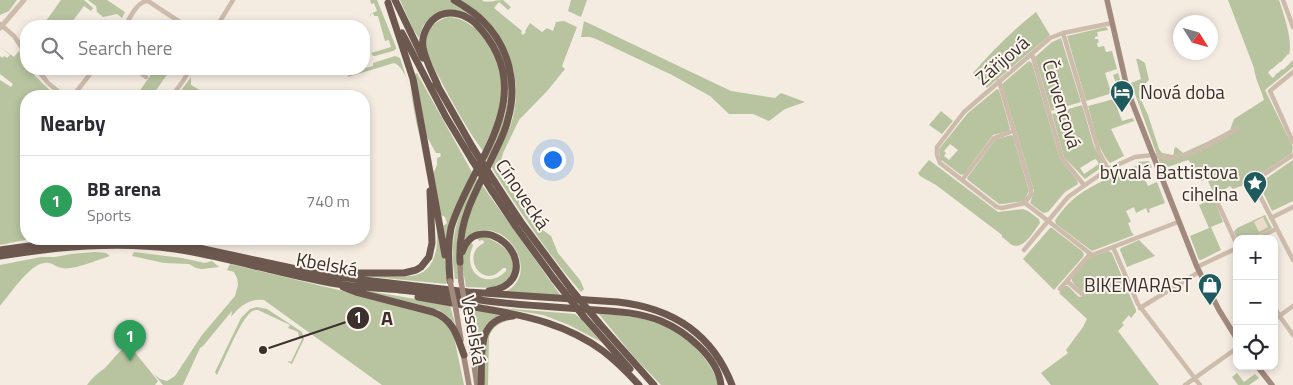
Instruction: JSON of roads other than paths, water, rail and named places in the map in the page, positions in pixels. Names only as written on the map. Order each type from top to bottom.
[{"type":"highway","points":[[454,0],[475,14],[493,33],[504,52],[512,82],[511,109],[504,131],[464,220],[460,242],[460,262]]},
{"type":"highway","points":[[390,1],[413,79],[450,281]]},
{"type":"highway","name":"Cínovecká","points":[[390,1],[405,24],[473,148],[521,222],[598,323],[654,385]]},
{"type":"highway","name":"Cínovecká","points":[[390,1],[423,74],[446,117],[492,191],[554,279],[584,317],[644,385]]},
{"type":"highway","points":[[438,86],[423,46],[425,34],[431,21],[440,15],[451,13],[465,17],[479,27],[491,43],[500,61],[504,78],[505,97],[501,117],[451,229],[448,248],[450,281]]},
{"type":"highway","points":[[319,274],[404,273],[421,267],[429,257],[432,243],[429,162]]},
{"type":"highway","points":[[460,262],[466,242],[472,237],[483,234],[494,236],[504,243],[514,256],[516,262],[514,276],[505,286],[470,295]]},
{"type":"highway","name":"Kbelská","points":[[0,250],[36,245]]},
{"type":"highway","name":"Kbelská","points":[[0,256],[71,247],[114,245],[151,247],[200,254],[333,283],[371,288],[470,295]]},
{"type":"highway","name":"Kbelská","points":[[175,245],[319,274],[470,295]]},
{"type":"highway","points":[[333,283],[356,292],[443,316],[454,328],[464,355]]},
{"type":"highway","points":[[371,288],[539,319],[574,333],[598,347],[639,385]]},
{"type":"highway","points":[[470,295],[516,304],[624,312],[651,318],[669,325],[688,336],[702,349],[716,368],[720,376],[721,385]]},
{"type":"highway","points":[[470,295],[623,303],[658,310],[683,323],[700,336],[724,367],[732,385]]},
{"type":"highway","points":[[482,385],[483,340],[489,326],[497,320],[506,317],[539,319]]},
{"type":"main road","points":[[1107,0],[1128,92],[1198,270],[1233,333]]},
{"type":"main road","name":"Veselská","points":[[460,262],[461,281],[477,385]]},
{"type":"main road","name":"Veselská","points":[[450,281],[469,385]]},
{"type":"main road","points":[[1260,370],[1272,385]]},
{"type":"street","points":[[20,45],[14,36],[1,26],[24,0]]},
{"type":"street","points":[[221,20],[233,0]]},
{"type":"street","points":[[1283,0],[1293,26]]},
{"type":"street","points":[[129,20],[140,3],[145,1],[148,1],[177,20]]},
{"type":"street","name":"Zářijová","points":[[962,180],[940,163],[936,146],[964,112],[1050,38],[1063,33],[1112,22]]},
{"type":"street","points":[[1063,33],[1099,152],[1108,169]]},
{"type":"street","name":"Červencová","points":[[1032,54],[1062,158],[1084,185]]},
{"type":"street","points":[[1293,72],[1270,91],[1293,142]]},
{"type":"street","points":[[41,75],[57,90]]},
{"type":"street","points":[[78,90],[89,75]]},
{"type":"street","points":[[176,90],[186,75]]},
{"type":"street","points":[[999,82],[1031,189],[1025,204]]},
{"type":"street","points":[[1024,250],[1062,202],[1108,169],[1135,157],[1153,155],[1168,158],[1182,156],[1203,148],[1238,128]]},
{"type":"street","points":[[1013,131],[994,138],[962,180],[997,207],[1002,208],[1025,204],[1091,254]]},
{"type":"street","points":[[1293,154],[1258,179],[1255,184],[1293,260]]},
{"type":"street","points":[[1215,197],[1233,237]]},
{"type":"street","points":[[1271,218],[1293,207]]},
{"type":"street","points":[[1060,289],[1091,254],[1178,222]]},
{"type":"street","points":[[1264,235],[1276,229]]},
{"type":"street","points":[[1113,247],[1140,308],[1200,385]]},
{"type":"street","points":[[1140,308],[1233,248]]},
{"type":"street","points":[[1067,281],[1082,294]]},
{"type":"street","points":[[1280,316],[1293,306]]},
{"type":"street","points":[[1278,313],[1293,335]]},
{"type":"street","points":[[1185,385],[1233,351]]},
{"type":"place","name":"Nová doba","points":[[1122,113]]},
{"type":"place","name":"bývalá Battistova cihelna","points":[[1255,204]]},
{"type":"place","name":"BIKEMARAST","points":[[1210,306]]},
{"type":"place","name":"A","points":[[263,350]]},
{"type":"place","name":"BB arena","points":[[130,361]]}]
